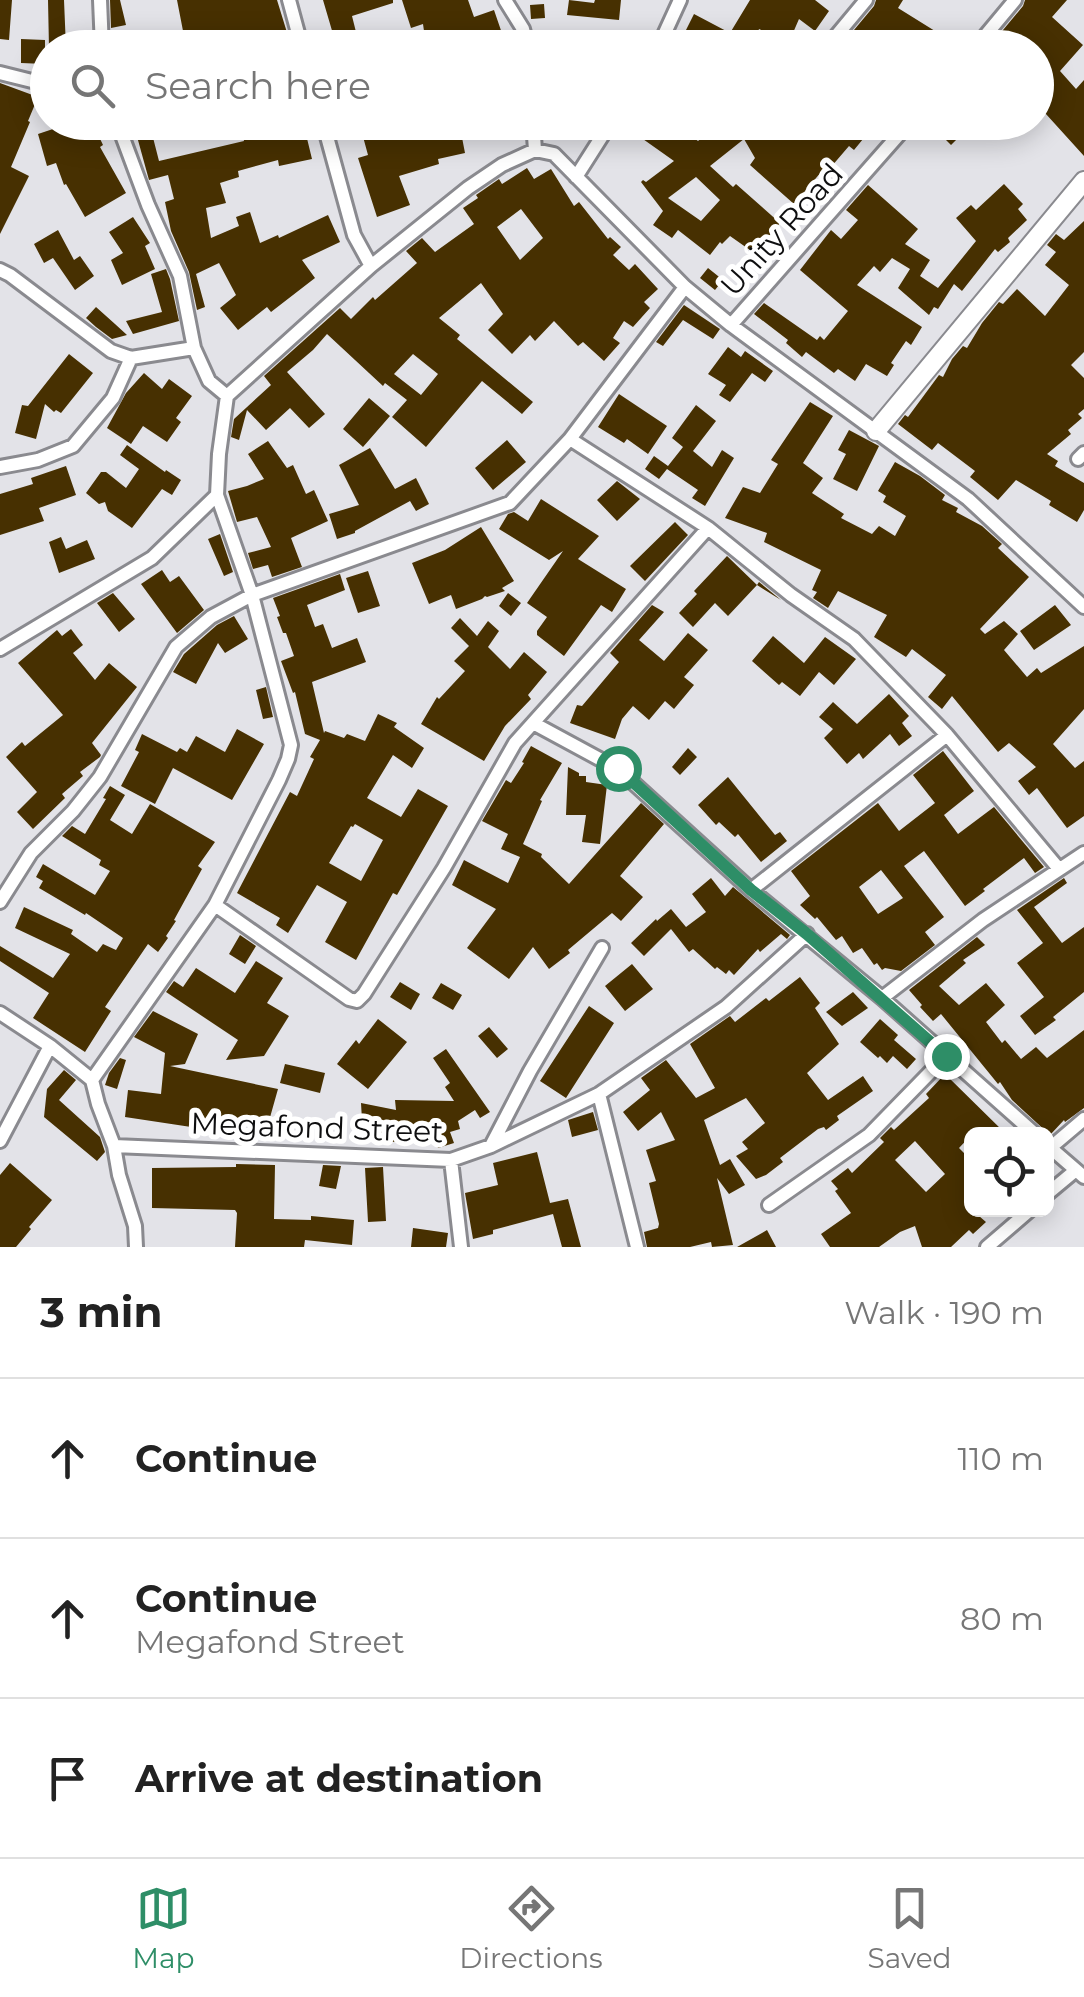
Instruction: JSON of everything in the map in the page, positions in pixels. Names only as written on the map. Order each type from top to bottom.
[{"type":"street","points":[[100,0],[101,30]]},
{"type":"street","points":[[290,0],[298,30]]},
{"type":"street","points":[[505,0],[523,30]]},
{"type":"street","points":[[666,30],[680,0]]},
{"type":"street","points":[[841,30],[866,0]]},
{"type":"street","points":[[990,30],[1015,0]]},
{"type":"street","points":[[0,73],[30,80]]},
{"type":"street","points":[[124,140],[180,276],[194,348],[210,380],[228,396]]},
{"type":"street","points":[[328,140],[354,235],[371,266]]},
{"type":"street","points":[[535,140],[535,150]]},
{"type":"street","points":[[576,176],[599,140]]},
{"type":"street","name":"Unity Road","points":[[731,325],[894,140]]},
{"type":"street","points":[[92,1080],[215,905],[284,770],[291,745],[252,596],[217,495],[228,396],[371,266],[468,188],[535,150],[554,154],[685,287],[968,499],[1084,607]]},
{"type":"street","points":[[876,431],[1084,182]]},
{"type":"street","points":[[0,270],[111,351],[131,358],[194,348]]},
{"type":"street","points":[[0,902],[30,853],[100,776],[176,647],[211,617],[252,596],[510,503],[570,439],[685,287]]},
{"type":"street","points":[[0,467],[38,460],[72,446],[113,398],[131,358]]},
{"type":"street","points":[[570,439],[708,528],[854,640],[947,735],[1059,870]]},
{"type":"street","points":[[0,649],[152,558],[217,495]]},
{"type":"street","points":[[215,905],[349,1000],[357,1000],[444,868],[515,742],[708,528]]},
{"type":"street","points":[[533,723],[618,768],[751,890],[882,998],[1028,1127]]},
{"type":"street","points":[[751,890],[947,735]]},
{"type":"street","points":[[882,998],[982,920],[1084,853]]},
{"type":"street","name":"Megafond Street","points":[[114,1146],[450,1160],[491,1146],[600,1094],[726,1007],[807,934]]},
{"type":"street","points":[[491,1146],[602,948]]},
{"type":"street","points":[[0,1013],[92,1080],[114,1146],[135,1226],[136,1247]]},
{"type":"street","points":[[0,1141],[50,1046]]},
{"type":"street","points":[[769,1205],[869,1134],[946,1056]]},
{"type":"street","points":[[600,1094],[637,1247]]},
{"type":"street","points":[[1054,1142],[1084,1119]]},
{"type":"street","points":[[1054,1151],[1080,1173],[1054,1191]]},
{"type":"street","points":[[450,1160],[461,1247]]},
{"type":"street","points":[[987,1247],[1022,1217]]},
{"type":"building","points":[[0,0],[12,0],[9,40],[0,39]]},
{"type":"building","points":[[48,0],[64,0],[65,30],[49,30]]},
{"type":"building","points":[[110,0],[120,0],[126,25],[111,28]]},
{"type":"building","points":[[177,0],[277,0],[286,30],[183,30]]},
{"type":"building","points":[[323,0],[393,0],[352,16],[356,30],[332,30]]},
{"type":"building","points":[[402,0],[468,0],[474,17],[494,10],[501,30],[424,30],[423,24],[411,28]]},
{"type":"building","points":[[569,0],[621,0],[619,20],[567,15]]},
{"type":"building","points":[[750,0],[815,0],[829,11],[816,30],[799,19],[794,30],[732,30]]},
{"type":"building","points":[[876,0],[903,0],[898,8],[933,30],[854,30]]},
{"type":"building","points":[[1025,0],[1067,0],[1052,17],[1083,45],[1060,71],[1076,89],[1084,80],[1084,156],[1054,123],[1054,30],[1003,30]]},
{"type":"building","points":[[544,4],[545,18],[531,19],[530,5]]},
{"type":"building","points":[[694,14],[724,30],[686,30]]},
{"type":"building","points":[[21,39],[30,39],[30,63],[21,63]]},
{"type":"building","points":[[0,83],[30,94],[30,122],[11,167],[29,176],[0,234]]},
{"type":"building","points":[[40,140],[101,140],[100,147],[126,193],[85,217],[64,185],[56,163],[47,166]]},
{"type":"building","points":[[138,140],[154,140],[159,161],[244,140],[307,140],[312,159],[279,166],[278,160],[238,171],[239,177],[220,183],[226,203],[206,208],[211,238],[239,226],[236,217],[250,212],[260,243],[328,215],[340,242],[302,260],[315,278],[271,312],[267,307],[238,330],[220,308],[236,295],[219,263],[196,274],[205,307],[197,310],[189,272],[171,231],[165,202],[174,199],[168,175],[149,180]]},
{"type":"building","points":[[364,140],[462,140],[465,153],[438,159],[439,164],[399,176],[410,205],[377,217],[358,158],[368,155]]},
{"type":"building","points":[[644,140],[743,140],[710,166],[780,223],[757,255],[730,236],[710,255],[678,230],[672,238],[653,225],[663,211],[641,182],[674,161]],"holes":[[[696,177],[720,200],[701,221],[668,198]]]},
{"type":"building","points":[[745,140],[862,140],[854,150],[849,146],[825,174],[822,171],[794,204],[750,165],[755,158]]},
{"type":"building","points":[[527,168],[534,179],[551,169],[574,206],[579,202],[608,239],[621,247],[613,255],[629,270],[635,264],[658,289],[644,302],[650,308],[633,327],[624,321],[613,338],[620,343],[604,361],[583,342],[578,346],[554,321],[535,341],[530,335],[512,354],[488,330],[503,314],[481,283],[439,318],[460,335],[457,339],[533,402],[522,414],[482,381],[426,447],[392,417],[407,400],[385,383],[383,386],[327,334],[287,372],[325,414],[309,428],[290,408],[266,430],[247,410],[239,440],[231,437],[234,419],[271,385],[264,376],[340,308],[351,319],[373,297],[375,300],[417,263],[406,251],[422,238],[435,252],[474,224],[463,208],[499,179],[502,184]],"holes":[[[521,209],[543,238],[520,260],[497,227]],[[413,354],[438,374],[421,395],[394,374]]]},
{"type":"building","points":[[1004,184],[1023,204],[1018,209],[1027,220],[1008,238],[1010,242],[998,252],[995,249],[962,291],[954,284],[938,309],[934,307],[929,315],[898,288],[910,269],[892,258],[880,272],[874,266],[857,285],[922,327],[911,345],[906,341],[887,376],[866,364],[855,381],[838,369],[834,373],[806,352],[802,357],[786,343],[788,340],[754,314],[764,303],[817,340],[820,336],[824,340],[848,311],[800,270],[831,230],[841,239],[858,220],[846,210],[868,185],[918,229],[905,244],[930,260],[920,276],[938,288],[976,241],[956,218],[971,205],[976,210]]},
{"type":"building","points":[[133,217],[150,243],[145,246],[155,269],[122,285],[111,260],[123,253],[109,232]]},
{"type":"building","points":[[1084,221],[1084,352],[1071,365],[1084,378],[1084,409],[1078,414],[1082,418],[1068,430],[1071,434],[1047,454],[1058,461],[1055,466],[1084,483],[1084,510],[1077,522],[1016,480],[998,500],[970,477],[975,471],[938,443],[932,450],[898,424],[905,415],[908,417],[939,375],[943,377],[952,359],[963,346],[967,348],[999,302],[1003,304],[1017,289],[1045,316],[1069,285],[1045,265],[1056,252],[1047,245],[1056,234],[1064,240]]},
{"type":"building","points":[[58,230],[74,260],[80,256],[94,276],[75,290],[53,258],[44,263],[34,244]]},
{"type":"building","points":[[708,268],[723,280],[715,290],[700,278]]},
{"type":"building","points":[[166,269],[179,321],[133,334],[126,321],[162,312],[151,274]]},
{"type":"building","points":[[684,305],[720,329],[713,339],[683,320],[663,346],[656,342]]},
{"type":"building","points":[[96,307],[127,335],[112,339],[86,318]]},
{"type":"building","points":[[728,347],[741,357],[745,351],[773,371],[765,382],[752,373],[730,402],[719,395],[726,385],[708,374]]},
{"type":"building","points":[[69,354],[93,373],[61,413],[45,404],[36,439],[15,433],[22,405],[28,406]]},
{"type":"building","points":[[144,373],[162,389],[169,379],[192,396],[176,418],[181,422],[167,442],[143,426],[131,444],[107,428],[126,393]]},
{"type":"building","points":[[619,394],[667,426],[648,454],[627,439],[624,443],[598,427]]},
{"type":"building","points":[[369,398],[390,416],[363,447],[343,429]]},
{"type":"building","points":[[810,402],[833,416],[803,463],[823,478],[812,493],[844,514],[841,518],[872,534],[879,526],[895,536],[906,516],[883,502],[886,496],[878,491],[895,462],[920,476],[945,495],[942,500],[958,508],[956,512],[982,526],[1002,544],[998,548],[1029,577],[980,629],[985,634],[1004,621],[1018,634],[1004,650],[1027,677],[1037,668],[1041,673],[1084,646],[1084,709],[1053,744],[1075,768],[1084,761],[1084,816],[1067,828],[1037,788],[1029,795],[1018,781],[1036,767],[1009,743],[998,752],[952,696],[942,709],[928,697],[946,675],[912,649],[906,657],[874,637],[887,615],[838,591],[828,608],[813,598],[817,592],[812,590],[821,570],[764,542],[767,533],[725,518],[743,487],[760,493],[778,464],[771,460]]},
{"type":"building","points":[[696,405],[716,421],[693,451],[712,467],[722,450],[734,458],[705,506],[692,498],[698,490],[667,469],[659,479],[645,469],[654,456],[668,466],[683,447],[672,438]]},
{"type":"building","points":[[849,430],[879,446],[857,491],[833,479],[846,454],[838,450]]},
{"type":"building","points":[[507,440],[526,462],[493,490],[475,468]]},
{"type":"building","points":[[268,441],[287,468],[293,465],[306,494],[314,490],[328,521],[291,538],[302,567],[272,577],[268,565],[253,569],[248,553],[271,547],[257,517],[237,522],[228,491],[264,479],[248,454]]},
{"type":"building","points":[[127,445],[181,480],[172,495],[162,489],[132,528],[108,511],[105,502],[99,504],[86,493],[101,472],[126,488],[139,469],[120,455]]},
{"type":"building","points":[[370,448],[395,489],[416,478],[429,504],[416,511],[410,501],[337,539],[329,514],[359,505],[339,465]]},
{"type":"building","points":[[66,466],[76,495],[39,508],[44,521],[0,535],[0,494],[33,484],[31,478]]},
{"type":"building","points":[[617,481],[640,499],[617,521],[597,500]]},
{"type":"building","points":[[541,499],[599,536],[578,559],[626,589],[612,612],[601,605],[564,656],[537,635],[547,617],[527,603],[563,551],[549,560],[499,529],[508,514],[514,512],[528,521]]},
{"type":"building","points":[[675,522],[688,535],[645,581],[630,566]]},
{"type":"building","points":[[481,527],[514,581],[502,588],[505,591],[456,609],[451,595],[429,604],[412,563],[445,550]]},
{"type":"building","points":[[220,534],[233,572],[224,576],[208,539]]},
{"type":"building","points":[[61,537],[66,549],[87,540],[95,559],[59,573],[49,542]]},
{"type":"building","points":[[727,556],[757,585],[728,616],[715,603],[693,627],[679,613]]},
{"type":"building","points":[[162,570],[170,582],[179,576],[204,610],[177,633],[141,584]]},
{"type":"building","points":[[368,571],[380,606],[358,613],[346,578]]},
{"type":"building","points":[[340,574],[345,590],[307,605],[315,627],[323,624],[332,648],[357,638],[366,662],[312,682],[324,733],[344,738],[347,734],[365,741],[378,714],[397,723],[394,727],[424,748],[412,768],[393,755],[367,798],[401,817],[418,789],[448,806],[356,960],[325,942],[347,902],[317,885],[288,933],[276,925],[280,918],[237,893],[290,792],[297,796],[320,740],[305,734],[295,692],[281,661],[294,656],[273,598]],"holes":[[[355,824],[383,840],[361,881],[329,863]]]},
{"type":"building","points":[[113,593],[135,619],[119,632],[97,603]]},
{"type":"building","points":[[508,593],[521,603],[511,616],[499,606]]},
{"type":"building","points":[[652,605],[664,612],[639,640],[664,661],[688,633],[708,650],[684,677],[694,685],[674,709],[665,701],[649,720],[633,706],[622,719],[615,739],[570,723],[577,705],[582,706],[619,662],[610,653]]},
{"type":"building","points":[[1055,605],[1071,625],[1034,650],[1020,631]]},
{"type":"building","points":[[234,616],[248,639],[225,653],[218,643],[196,684],[173,672],[184,654],[217,625]]},
{"type":"building","points":[[460,618],[477,636],[488,621],[499,631],[488,647],[510,669],[524,652],[547,672],[528,695],[531,699],[505,726],[484,761],[421,724],[437,697],[465,671],[454,661],[469,646],[451,628]]},
{"type":"building","points":[[71,629],[83,645],[73,653],[95,680],[109,663],[137,687],[92,743],[100,757],[80,772],[83,776],[62,794],[65,798],[33,829],[17,812],[37,792],[6,757],[63,715],[18,663],[57,630],[62,636]]},
{"type":"building","points":[[773,636],[804,663],[825,637],[856,659],[834,685],[819,672],[800,696],[782,682],[779,685],[752,661]]},
{"type":"building","points":[[266,687],[273,717],[263,719],[256,690]]},
{"type":"building","points":[[889,694],[909,716],[902,723],[912,736],[899,746],[890,734],[863,759],[859,753],[847,764],[824,738],[833,729],[819,717],[833,702],[857,724]]},
{"type":"building","points":[[237,729],[264,744],[232,800],[173,768],[155,804],[121,786],[139,752],[135,750],[142,734],[177,752],[180,748],[187,752],[196,736],[225,752]]},
{"type":"building","points":[[531,746],[562,763],[540,800],[523,844],[542,854],[569,884],[641,803],[664,824],[620,876],[643,897],[621,921],[612,913],[549,969],[533,947],[509,979],[467,948],[496,909],[452,885],[464,860],[508,883],[520,857],[501,849],[508,834],[482,821],[506,780],[511,783]]},
{"type":"building","points":[[688,748],[697,757],[680,775],[672,767]]},
{"type":"building","points":[[943,751],[974,791],[944,815],[958,834],[994,807],[1044,867],[1035,873],[1024,858],[965,906],[924,851],[904,866],[944,917],[925,932],[935,945],[901,971],[882,970],[862,948],[853,953],[842,936],[836,940],[817,917],[800,905],[810,896],[791,871],[878,803],[899,831],[935,803],[913,775]],"holes":[[[881,870],[903,898],[878,914],[859,887]]]},
{"type":"building","points":[[568,767],[579,776],[586,776],[586,782],[607,785],[600,844],[582,842],[586,815],[566,815]]},
{"type":"building","points":[[728,777],[775,835],[780,832],[787,841],[761,862],[738,834],[735,837],[719,822],[716,825],[698,805]]},
{"type":"building","points":[[110,786],[125,795],[110,820],[132,834],[150,804],[215,842],[198,866],[202,869],[168,938],[158,952],[148,944],[105,1007],[111,1011],[85,1052],[33,1018],[49,993],[0,961],[0,946],[53,978],[70,954],[15,928],[24,907],[73,930],[71,934],[97,952],[103,944],[116,950],[123,938],[39,888],[43,881],[36,877],[43,864],[95,895],[110,871],[99,865],[101,860],[62,836],[72,826],[85,834]]},
{"type":"building","points":[[711,878],[725,896],[733,887],[790,935],[787,939],[781,934],[760,952],[758,949],[734,975],[729,970],[726,974],[715,969],[693,949],[689,952],[671,929],[644,956],[631,943],[671,909],[686,927],[706,912],[692,894]]},
{"type":"building","points":[[1064,878],[1067,883],[1034,907],[1062,943],[1084,927],[1084,992],[1035,1035],[1020,1016],[1044,997],[1017,963],[1043,943],[1017,910]]},
{"type":"building","points":[[240,935],[256,946],[245,964],[229,954]]},
{"type":"building","points":[[977,937],[985,945],[963,960],[966,963],[939,986],[959,1005],[986,983],[1005,1005],[986,1022],[1021,1059],[1036,1047],[1047,1058],[1084,1030],[1084,1108],[1054,1131],[1054,1127],[1041,1127],[1012,1100],[941,1014],[933,1021],[909,990]]},
{"type":"building","points":[[256,961],[283,978],[267,1003],[289,1016],[264,1056],[226,1060],[238,1040],[166,992],[174,981],[183,987],[196,968],[235,993]]},
{"type":"building","points":[[632,964],[653,989],[625,1011],[605,986]]},
{"type":"building","points":[[800,977],[820,1003],[815,1008],[839,1044],[807,1073],[828,1100],[863,1076],[873,1091],[756,1179],[736,1156],[748,1149],[742,1142],[765,1123],[746,1098],[704,1120],[720,1165],[730,1159],[745,1185],[729,1194],[717,1178],[733,1245],[712,1247],[711,1242],[690,1247],[647,1247],[644,1232],[658,1228],[659,1224],[649,1183],[656,1181],[646,1150],[675,1140],[661,1112],[638,1131],[623,1112],[650,1090],[641,1078],[666,1060],[696,1098],[715,1088],[690,1044],[730,1016],[735,1022]]},
{"type":"building","points":[[400,982],[420,994],[411,1010],[390,997]]},
{"type":"building","points":[[441,983],[462,995],[453,1010],[432,998]]},
{"type":"building","points":[[853,992],[868,1008],[842,1026],[826,1012]]},
{"type":"building","points":[[589,1006],[614,1023],[566,1098],[540,1081]]},
{"type":"building","points":[[153,1011],[198,1034],[185,1064],[170,1066],[278,1089],[267,1128],[231,1118],[229,1128],[212,1124],[211,1130],[125,1117],[128,1090],[161,1094],[165,1053],[134,1037]]},
{"type":"building","points":[[378,1019],[407,1042],[368,1089],[337,1064]]},
{"type":"building","points":[[880,1019],[898,1035],[894,1040],[916,1059],[907,1069],[893,1056],[887,1063],[878,1058],[860,1042]]},
{"type":"building","points":[[489,1027],[508,1049],[497,1058],[478,1036]]},
{"type":"building","points":[[446,1049],[490,1112],[480,1118],[475,1110],[458,1121],[460,1129],[450,1132],[454,1143],[438,1148],[436,1141],[386,1142],[363,1137],[361,1103],[396,1110],[395,1100],[454,1101],[445,1087],[450,1083],[433,1058]]},
{"type":"building","points":[[120,1058],[126,1060],[117,1089],[105,1085]]},
{"type":"building","points":[[285,1064],[325,1073],[320,1093],[280,1083]]},
{"type":"building","points":[[64,1070],[76,1080],[59,1100],[100,1137],[105,1152],[97,1161],[44,1117],[47,1089]]},
{"type":"building","points":[[945,1074],[999,1127],[964,1127],[964,1143],[959,1148],[964,1153],[964,1217],[980,1217],[986,1222],[973,1234],[969,1230],[951,1247],[922,1247],[915,1226],[879,1247],[830,1247],[821,1234],[851,1213],[831,1181],[848,1168],[852,1173],[884,1142],[880,1138],[891,1127],[894,1130],[929,1098],[926,1094]],"holes":[[[915,1141],[945,1174],[926,1192],[895,1160]]]},
{"type":"building","points":[[593,1112],[598,1130],[572,1137],[568,1120]]},
{"type":"building","points":[[537,1152],[550,1203],[568,1199],[581,1247],[562,1247],[553,1214],[473,1239],[465,1193],[498,1185],[493,1163]]},
{"type":"building","points":[[10,1163],[52,1200],[16,1247],[0,1247],[0,1175]]},
{"type":"building","points":[[275,1165],[274,1219],[311,1220],[311,1216],[354,1220],[352,1245],[305,1240],[304,1247],[235,1247],[235,1210],[152,1208],[152,1168]]},
{"type":"building","points":[[323,1165],[341,1166],[336,1189],[319,1186]]},
{"type":"building","points":[[383,1167],[386,1221],[368,1222],[365,1168]]},
{"type":"building","points":[[413,1228],[448,1233],[446,1247],[411,1247]]},
{"type":"building","points":[[767,1230],[776,1247],[737,1247],[762,1233]]},
{"type":"route","points":[[618,768],[751,890],[946,1056]]}]
